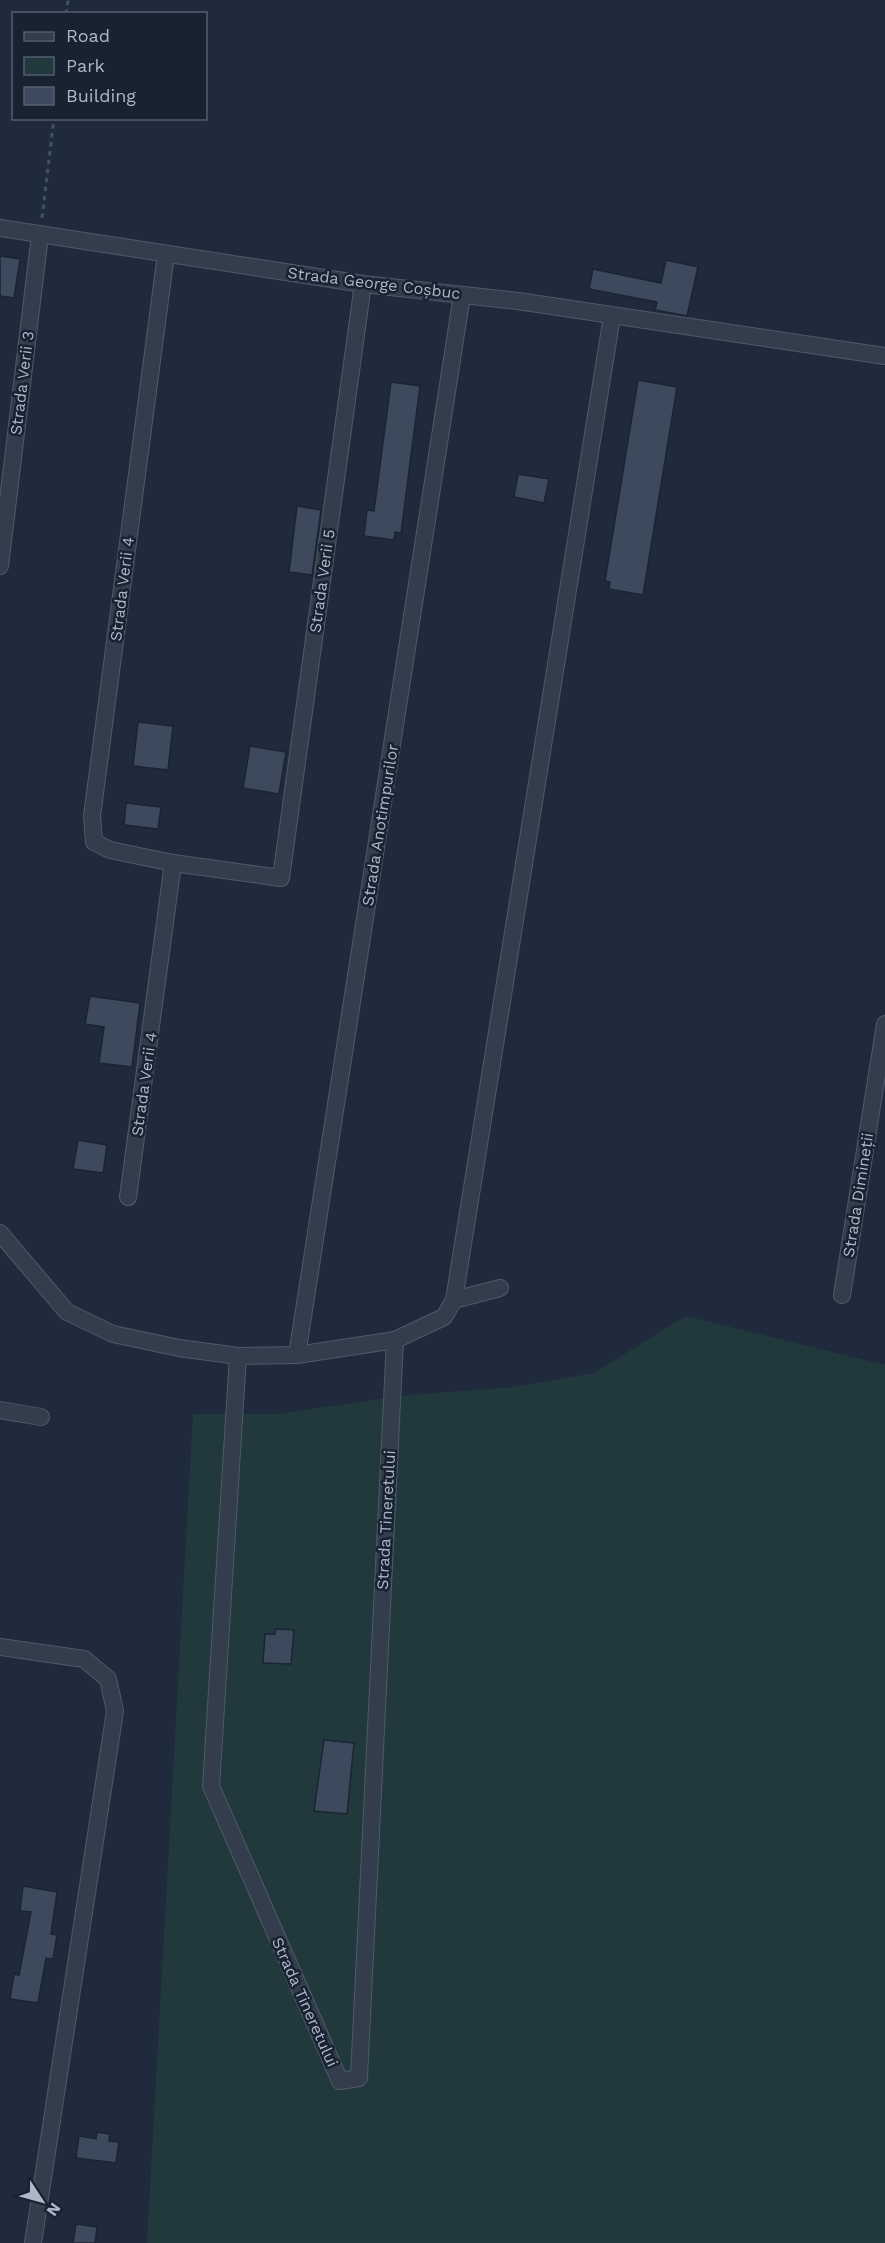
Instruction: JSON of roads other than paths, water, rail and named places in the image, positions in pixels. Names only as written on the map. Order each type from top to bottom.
[{"type":"street","name":"Strada George Coșbuc","points":[[0,228],[40,236],[363,284],[462,295],[885,356]]},
{"type":"street","name":"Strada Verii 3","points":[[0,566],[40,236]]},
{"type":"street","name":"Strada Verii 4","points":[[166,254],[92,816],[94,842],[110,850],[173,863],[281,878]]},
{"type":"street","name":"Strada Verii 5","points":[[281,878],[363,284]]},
{"type":"street","name":"Strada Anotimpurilor","points":[[297,1355],[462,295]]},
{"type":"street","points":[[0,1233],[67,1312],[113,1334],[179,1348],[238,1356],[297,1355],[395,1340],[444,1317],[454,1300],[612,316]]},
{"type":"street","name":"Strada Verii 4","points":[[129,1197],[173,863]]},
{"type":"street","name":"Strada Dimineții","points":[[842,1295],[885,1024]]},
{"type":"street","points":[[454,1300],[500,1288]]},
{"type":"street","name":"Strada Tineretului","points":[[238,1356],[211,1786],[340,2081],[359,2078],[395,1340]]},
{"type":"street","points":[[0,1410],[41,1417]]},
{"type":"street","points":[[0,1647],[84,1659],[108,1679],[115,1711],[33,2243]]}]
